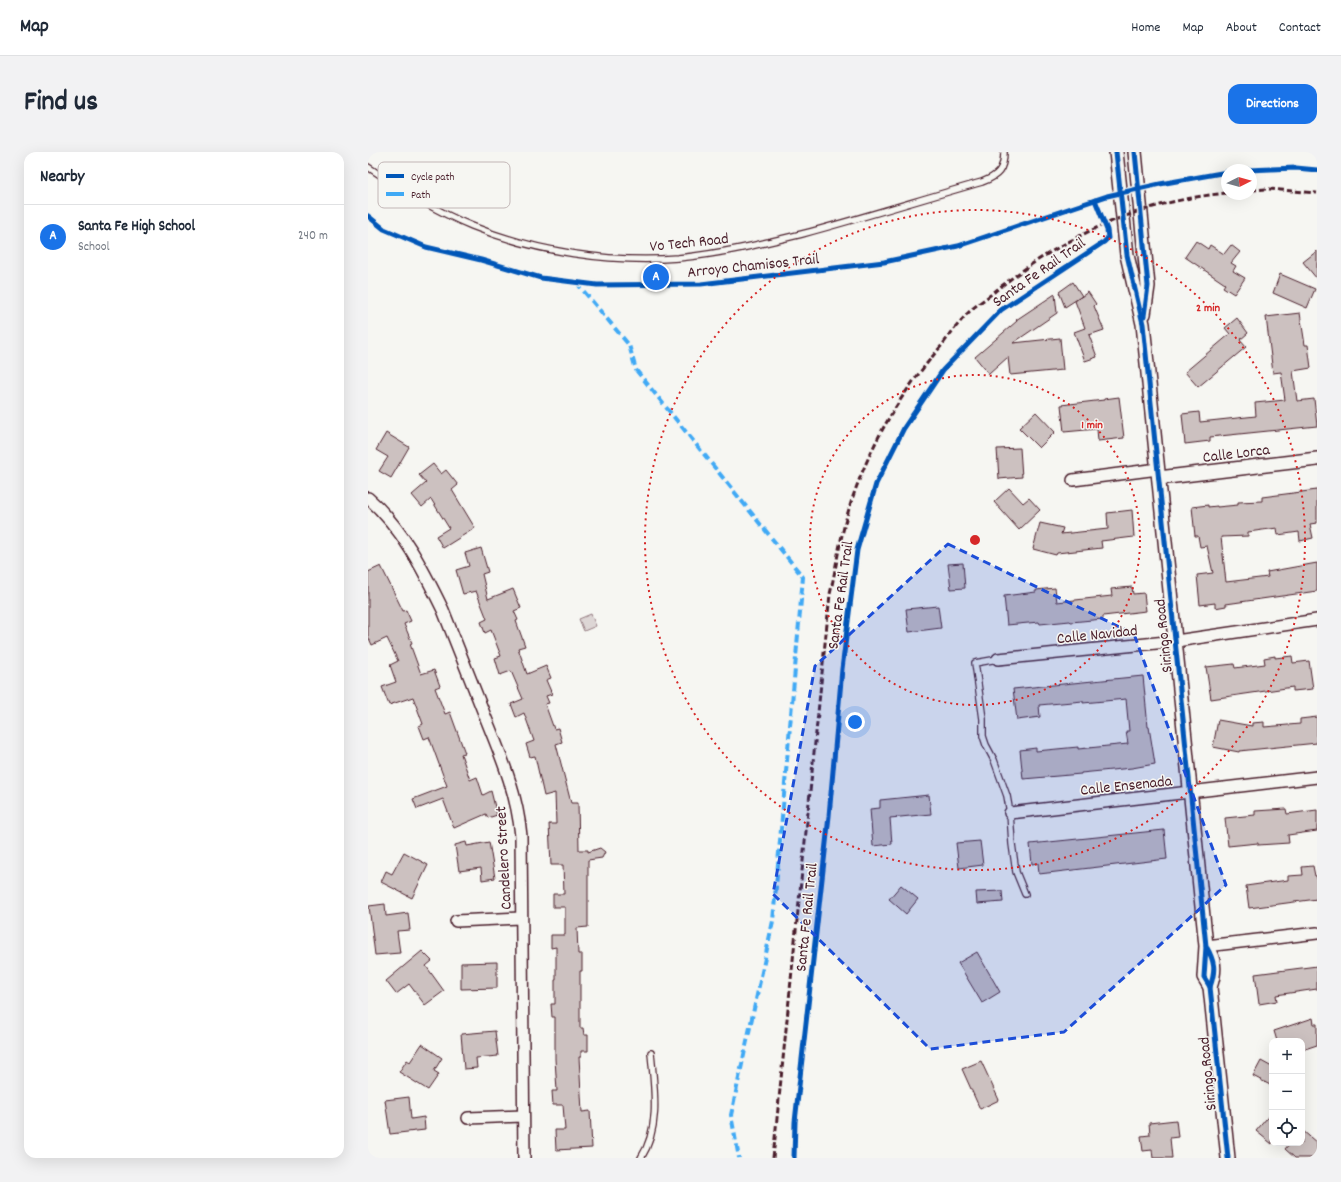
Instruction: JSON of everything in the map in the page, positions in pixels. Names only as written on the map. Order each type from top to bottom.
[{"type":"street","name":"Siringo Road","points":[[1116,152],[1127,255],[1143,324],[1206,946],[1212,958],[1214,975],[1210,987],[1228,1158]]},
{"type":"street","name":"Siringo Road","points":[[1135,152],[1148,286],[1143,324]]},
{"type":"street","name":"Calle Lorca","points":[[1158,473],[1317,459]]},
{"type":"street","points":[[1073,480],[1158,473]]},
{"type":"street","name":"Candelero Street","points":[[368,498],[386,516],[400,534],[431,586],[446,618],[506,769],[516,799],[521,836],[524,1158]]},
{"type":"street","name":"Calle Navidad","points":[[998,659],[1176,640],[1317,620]]},
{"type":"street","name":"Calle Ensenada","points":[[1010,813],[1317,777]]},
{"type":"street","points":[[456,921],[521,918]]},
{"type":"street","points":[[1206,946],[1317,933]]},
{"type":"street","points":[[468,1118],[523,1116]]},
{"type":"lane","name":"Vo Tech Road","points":[[435,208],[471,226],[513,240],[574,254],[642,259],[677,258],[713,254],[750,247],[831,226],[982,182],[995,176],[1000,171],[1003,164],[1004,152]]},
{"type":"lane","name":"Vo Tech Road","points":[[368,167],[378,174]]},
{"type":"lane","points":[[998,659],[974,663],[983,719],[983,736],[994,760],[1007,796],[1016,872],[1025,894]]},
{"type":"lane","points":[[641,1158],[652,1134],[655,1098],[651,1052]]},
{"type":"highlighted area","points":[[948,544],[1134,634],[1226,885],[1064,1032],[930,1049],[773,894],[815,666]]},
{"type":"shaded area","points":[[591,614],[596,626],[584,631],[579,619]]},
{"type":"building","points":[[1196,241],[1208,249],[1210,245],[1224,254],[1231,245],[1240,252],[1231,263],[1236,266],[1233,271],[1245,278],[1234,294],[1223,287],[1225,284],[1185,257]]},
{"type":"building","points":[[1317,251],[1317,279],[1303,262]]},
{"type":"building","points":[[1280,274],[1315,289],[1307,308],[1273,293]]},
{"type":"building","points":[[1073,282],[1082,296],[1065,307],[1059,292]]},
{"type":"building","points":[[1088,292],[1096,304],[1094,306],[1104,330],[1089,335],[1097,357],[1085,361],[1074,332],[1085,328],[1075,301]]},
{"type":"building","points":[[1055,294],[1057,313],[1013,343],[1060,338],[1063,370],[1010,375],[1008,357],[989,374],[975,357],[1017,321],[1016,320]]},
{"type":"building","points":[[1300,313],[1305,345],[1308,345],[1311,368],[1293,371],[1297,401],[1314,399],[1317,426],[1210,437],[1210,441],[1185,444],[1182,414],[1199,412],[1200,422],[1256,416],[1255,403],[1285,400],[1281,372],[1273,373],[1266,317]]},
{"type":"building","points":[[1237,318],[1248,333],[1240,340],[1246,347],[1198,387],[1185,372],[1230,334],[1225,328]]},
{"type":"building","points":[[1119,397],[1124,438],[1098,441],[1097,429],[1064,432],[1061,405]]},
{"type":"building","points":[[1036,412],[1055,432],[1039,448],[1019,428]]},
{"type":"building","points":[[386,433],[409,447],[391,478],[379,471],[388,457],[376,450]]},
{"type":"building","points":[[1020,448],[1022,477],[999,479],[997,449]]},
{"type":"building","points":[[433,464],[441,474],[446,470],[458,485],[452,490],[475,528],[443,548],[436,536],[449,528],[431,499],[422,507],[412,495],[426,483],[419,475]]},
{"type":"building","points":[[1009,488],[1023,503],[1029,498],[1040,510],[1019,530],[994,502]]},
{"type":"building","points":[[1317,490],[1317,523],[1310,524],[1313,538],[1300,541],[1299,532],[1278,535],[1277,528],[1248,532],[1248,536],[1221,537],[1226,582],[1268,577],[1267,572],[1317,563],[1317,591],[1226,604],[1226,606],[1215,608],[1215,603],[1200,605],[1197,575],[1213,573],[1207,546],[1200,547],[1198,536],[1195,536],[1192,507],[1208,505],[1208,507],[1217,507],[1238,505],[1238,502],[1262,501],[1262,497]]},
{"type":"building","points":[[1132,510],[1134,537],[1101,541],[1102,548],[1057,553],[1056,555],[1033,549],[1040,523],[1063,528],[1061,534],[1108,529],[1107,513]]},
{"type":"building","points":[[481,548],[488,572],[482,574],[488,599],[513,589],[521,608],[514,611],[525,646],[518,648],[527,674],[546,666],[551,678],[546,680],[552,694],[546,696],[549,703],[545,704],[554,729],[558,728],[562,742],[556,744],[571,803],[578,803],[579,850],[588,850],[588,852],[600,848],[605,852],[602,858],[588,860],[588,927],[577,928],[578,954],[582,954],[582,971],[580,971],[580,1028],[583,1028],[584,1035],[588,1035],[588,1051],[581,1051],[581,1057],[579,1057],[582,1112],[590,1111],[592,1148],[556,1150],[555,1130],[565,1130],[563,1105],[553,1105],[552,1091],[557,1091],[555,1017],[552,1017],[551,1004],[555,1004],[556,947],[551,948],[551,935],[565,935],[565,907],[553,907],[553,894],[564,894],[563,865],[551,865],[549,824],[556,824],[555,793],[544,796],[535,756],[530,757],[526,744],[534,741],[524,713],[516,717],[511,704],[523,699],[511,671],[500,675],[495,658],[501,656],[491,630],[485,633],[481,622],[487,619],[476,591],[463,594],[456,570],[469,566],[465,553]]},
{"type":"building","points":[[963,563],[965,588],[951,589],[948,564]]},
{"type":"building","points":[[381,566],[403,611],[406,610],[411,621],[404,624],[412,643],[410,644],[421,674],[434,670],[440,686],[435,688],[445,714],[450,712],[465,753],[461,754],[470,780],[477,777],[483,795],[491,791],[497,815],[488,818],[486,814],[454,828],[443,799],[417,809],[413,799],[447,786],[429,737],[424,739],[419,726],[423,724],[413,697],[389,705],[382,687],[396,682],[390,665],[398,661],[387,638],[372,645],[368,636],[368,572]]},
{"type":"building","points":[[1132,587],[1133,594],[1144,593],[1146,611],[1103,616],[1103,619],[1007,625],[1004,596],[1055,588],[1057,602],[1112,596],[1111,589]]},
{"type":"building","points":[[938,606],[941,628],[909,632],[906,609]]},
{"type":"building","points":[[1275,656],[1275,658],[1292,656],[1293,663],[1309,661],[1313,689],[1293,691],[1293,687],[1211,699],[1206,667],[1234,664],[1235,668],[1265,664],[1264,658]]},
{"type":"building","points":[[1143,676],[1148,727],[1155,764],[1081,774],[1023,779],[1020,750],[1036,748],[1036,751],[1078,747],[1078,749],[1128,744],[1126,731],[1129,731],[1126,699],[1039,705],[1040,717],[1017,720],[1013,689]]},
{"type":"building","points":[[1317,717],[1317,743],[1239,752],[1213,747],[1218,720],[1252,726],[1252,723],[1264,722],[1264,727],[1300,724],[1300,719]]},
{"type":"building","points":[[929,795],[931,814],[890,818],[892,844],[873,846],[870,809],[880,808],[880,800]]},
{"type":"building","points":[[1286,809],[1287,814],[1317,810],[1317,831],[1288,835],[1289,843],[1258,845],[1258,843],[1228,846],[1225,818],[1255,815],[1255,811]]},
{"type":"building","points":[[1164,830],[1167,859],[1039,874],[1038,863],[1032,864],[1030,844]]},
{"type":"building","points":[[980,841],[983,865],[959,868],[956,843]]},
{"type":"building","points":[[466,842],[467,846],[489,842],[495,878],[482,880],[481,868],[459,871],[455,845]]},
{"type":"building","points":[[404,852],[428,865],[412,898],[381,882],[386,871],[392,874]]},
{"type":"building","points":[[1313,866],[1315,876],[1317,876],[1317,899],[1249,908],[1246,886],[1288,880],[1288,876],[1303,875],[1302,867]]},
{"type":"building","points":[[901,885],[918,899],[906,914],[889,899]]},
{"type":"building","points":[[1002,891],[1003,902],[977,904],[976,892]]},
{"type":"building","points":[[385,904],[386,916],[408,913],[410,930],[397,931],[400,953],[375,955],[369,906]]},
{"type":"building","points":[[422,951],[432,961],[426,966],[444,991],[425,1005],[409,984],[396,994],[386,981]]},
{"type":"building","points":[[977,952],[1000,992],[982,1003],[958,963]]},
{"type":"building","points":[[497,962],[497,988],[461,989],[461,963]]},
{"type":"building","points":[[1317,966],[1317,989],[1276,995],[1277,1001],[1259,1004],[1255,974]]},
{"type":"building","points":[[1313,1018],[1314,1024],[1317,1024],[1317,1045],[1305,1049],[1305,1038],[1276,1038],[1274,1031]]},
{"type":"building","points":[[495,1031],[498,1056],[476,1058],[477,1068],[464,1069],[461,1034]]},
{"type":"building","points":[[422,1044],[442,1058],[434,1071],[439,1074],[428,1090],[399,1072],[407,1060],[410,1062]]},
{"type":"building","points":[[981,1061],[999,1100],[980,1109],[962,1069]]},
{"type":"building","points":[[1261,1061],[1269,1065],[1269,1084],[1253,1076]]},
{"type":"building","points":[[409,1097],[411,1119],[424,1117],[425,1130],[390,1134],[385,1100]]},
{"type":"building","points":[[1269,1116],[1269,1142],[1256,1131]]},
{"type":"building","points":[[1176,1120],[1178,1137],[1170,1138],[1172,1158],[1153,1158],[1152,1150],[1143,1151],[1141,1136],[1150,1135],[1149,1123]]},
{"type":"building","points":[[1305,1133],[1317,1143],[1317,1154],[1313,1158],[1295,1158],[1285,1149],[1288,1146],[1305,1146]]},
{"type":"railway","points":[[1257,190],[1268,189],[1317,193]]},
{"type":"railway","points":[[773,1158],[830,594],[849,508],[871,453],[890,416],[924,367],[966,315],[999,288],[1051,252],[1106,224],[1165,204],[1196,197],[1221,194]]},
{"type":"marked path","points":[[576,282],[629,345],[636,370],[803,577],[773,921],[731,1115],[739,1158]]},
{"type":"cycle path","points":[[1116,152],[1127,255],[1143,324],[1206,946],[1204,977],[1210,987]]},
{"type":"cycle path","points":[[1135,152],[1148,286],[1144,316]]},
{"type":"cycle path","points":[[1257,170],[1296,168],[1317,170]]},
{"type":"cycle path","name":"Arroyo Chamisos Trail","points":[[368,216],[384,229],[426,247],[481,260],[541,278],[597,285],[701,284],[884,262],[958,246],[1107,196],[1160,184],[1221,173]]},
{"type":"cycle path","name":"Santa Fe Rail Trail","points":[[794,1158],[795,1122],[829,816],[842,669],[857,550],[876,484],[904,428],[943,370],[1001,310],[1108,238],[1107,230],[1095,200]]},
{"type":"cycle path","points":[[1206,946],[1214,966],[1210,987],[1228,1158]]},
{"type":"place","name":"Santa Fe High School","points":[[656,277]]}]
